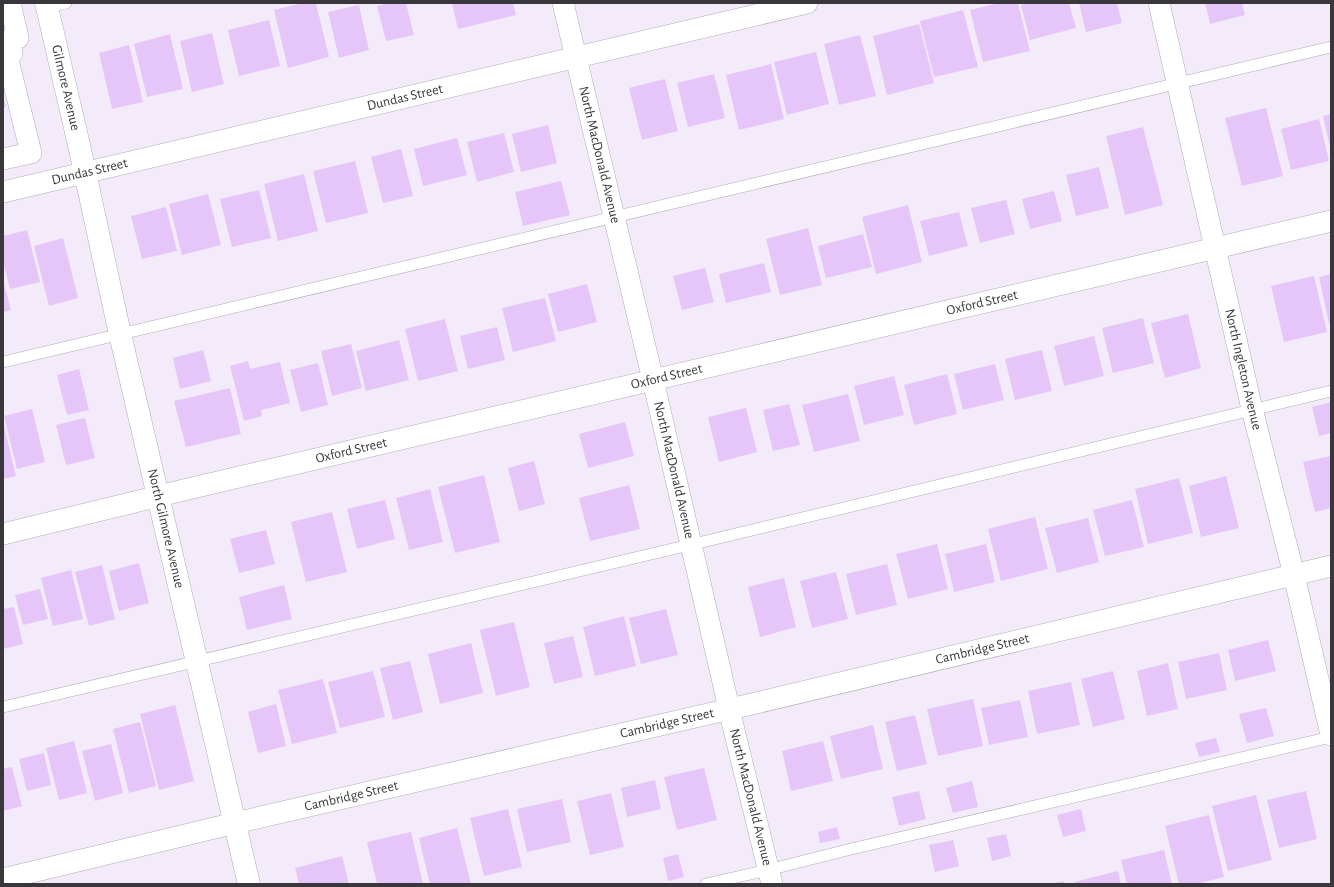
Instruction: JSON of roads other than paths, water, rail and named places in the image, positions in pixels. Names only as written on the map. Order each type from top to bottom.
[{"type":"street","points":[[3,159],[31,153],[7,56],[12,53],[9,40],[18,38],[10,3]]},
{"type":"street","name":"North MacDonald Avenue","points":[[563,3],[653,380],[729,710],[770,877]]},
{"type":"street","name":"Dundas Street","points":[[3,192],[807,3]]},
{"type":"street","name":"North Ingleton Avenue","points":[[1159,3],[1214,249],[1252,409],[1294,575],[1331,736]]},
{"type":"street","name":"Gilmore Avenue","points":[[53,4],[84,173]]},
{"type":"street","points":[[3,95],[6,107],[3,108]]},
{"type":"street","name":"North Gilmore Avenue","points":[[84,173],[120,334],[198,661],[249,884]]},
{"type":"street","name":"Oxford Street","points":[[3,534],[159,496],[1331,222]]},
{"type":"street","name":"Cambridge Street","points":[[3,879],[235,823],[729,710],[1331,566]]},
{"type":"lane","points":[[3,362],[1331,47]]},
{"type":"lane","points":[[3,707],[1331,391]]},
{"type":"lane","points":[[706,884],[770,877],[851,848],[1331,736]]}]
